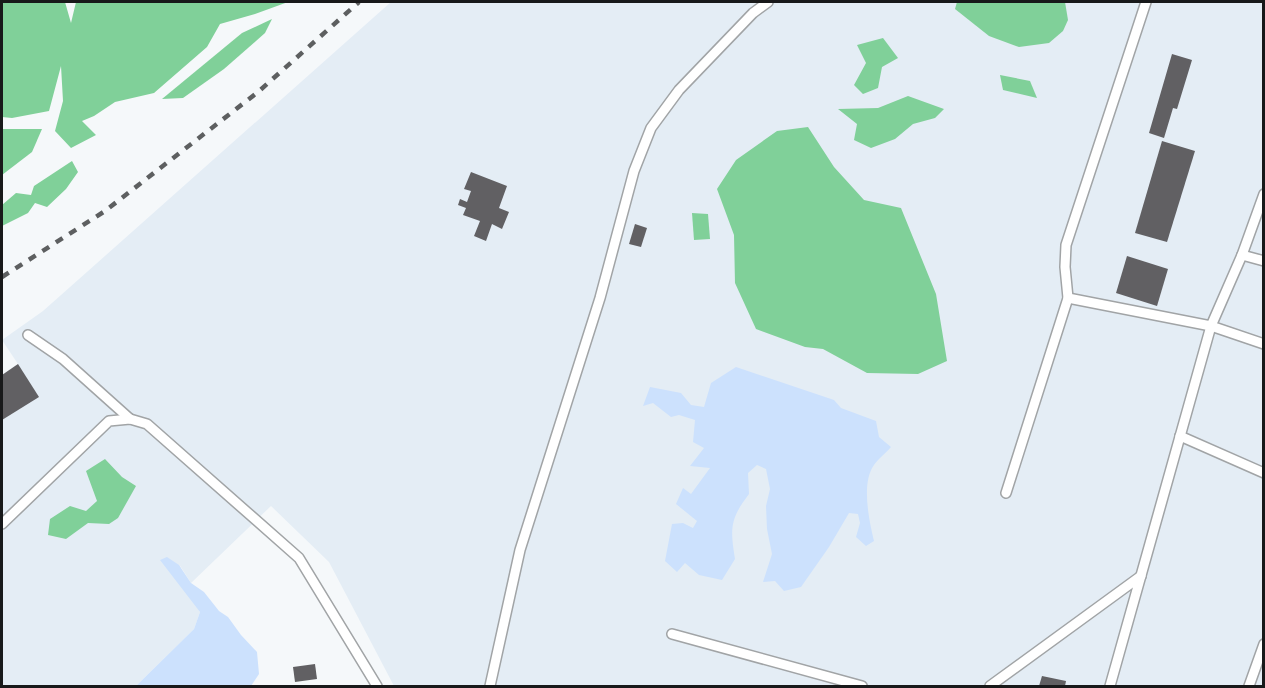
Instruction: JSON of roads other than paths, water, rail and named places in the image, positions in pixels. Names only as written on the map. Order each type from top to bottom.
[{"type":"lane","points":[[490,687],[520,550],[600,298],[634,171],[651,128],[679,90],[753,14],[768,2]]},
{"type":"lane","points":[[1006,493],[1068,298],[1065,267],[1066,245],[1146,2]]},
{"type":"lane","points":[[1110,687],[1211,326],[1242,255],[1263,194]]},
{"type":"lane","points":[[1242,255],[1263,261]]},
{"type":"lane","points":[[1068,298],[1211,326],[1263,344]]},
{"type":"lane","points":[[28,335],[63,359],[130,419]]},
{"type":"lane","points":[[2,524],[109,421],[130,419],[147,424],[299,558],[377,687]]},
{"type":"lane","points":[[1180,436],[1263,473]]},
{"type":"lane","points":[[990,687],[1141,576]]},
{"type":"lane","points":[[672,634],[862,687]]},
{"type":"lane","points":[[1249,687],[1263,644]]},
{"type":"water","points":[[736,367],[834,400],[841,408],[876,421],[879,437],[891,447],[874,465],[868,482],[867,502],[874,541],[866,546],[856,537],[860,523],[858,514],[849,513],[801,587],[784,591],[775,581],[763,582],[772,554],[767,529],[766,506],[770,489],[766,469],[757,465],[748,473],[749,494],[738,510],[733,524],[732,539],[735,559],[722,580],[699,575],[685,563],[677,572],[665,561],[672,524],[683,523],[693,528],[697,521],[676,504],[683,488],[691,494],[710,468],[690,466],[704,448],[693,442],[695,420],[679,415],[671,417],[653,403],[643,406],[650,387],[681,393],[691,405],[704,407],[711,383]]},
{"type":"water","points":[[167,557],[179,565],[191,583],[204,592],[219,611],[228,617],[257,652],[259,674],[251,686],[136,686],[194,629],[200,612],[160,560]]},
{"type":"railway","points":[[2,277],[105,211],[258,92],[359,2]]}]
